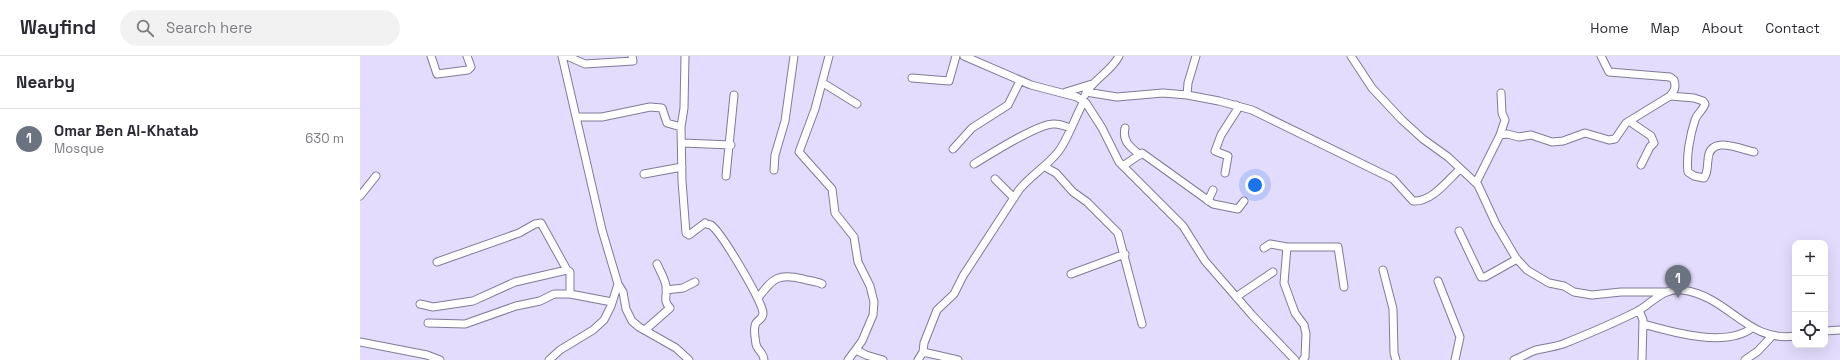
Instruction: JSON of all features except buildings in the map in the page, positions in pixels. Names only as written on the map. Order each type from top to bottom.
[{"type":"street","points":[[431,56],[437,74],[468,70],[471,67],[467,56]]},
{"type":"street","points":[[562,56],[602,230],[618,284],[623,292],[628,316],[632,321],[645,330],[676,348],[689,360]]},
{"type":"street","points":[[567,56],[585,64],[633,61],[632,56]]},
{"type":"street","points":[[684,56],[682,167],[686,233],[689,235],[695,233],[705,223],[711,225],[720,235],[758,298],[763,314],[754,328],[757,346],[764,356],[764,360]]},
{"type":"street","points":[[774,170],[775,155],[785,121],[794,56]]},
{"type":"street","points":[[829,56],[823,83],[800,152],[832,189],[835,213],[854,237],[858,262],[873,297],[873,315],[862,341],[848,360]]},
{"type":"street","points":[[912,78],[949,81],[956,56]]},
{"type":"street","points":[[964,56],[1020,81],[1060,93],[1081,93],[1117,97],[1163,93],[1187,95],[1236,105],[1252,110],[1393,180],[1413,201],[1418,201],[1434,194],[1460,169]]},
{"type":"street","points":[[1081,93],[1110,68],[1119,56]]},
{"type":"street","points":[[1187,95],[1188,83],[1196,56]]},
{"type":"street","points":[[1351,56],[1372,88],[1402,120],[1476,183],[1496,224],[1517,259],[1527,270],[1537,277],[1549,283],[1564,286],[1574,292],[1592,295],[1682,290],[1700,293],[1725,307],[1752,328],[1771,337],[1792,336]]},
{"type":"street","points":[[1500,135],[1507,134],[1519,137],[1531,136],[1552,142],[1563,141],[1585,134],[1609,140],[1614,139],[1629,121],[1670,96],[1675,89],[1674,80],[1670,77],[1609,72],[1601,56]]},
{"type":"street","points":[[953,149],[972,128],[1008,105],[1020,81]]},
{"type":"street","points":[[823,83],[857,104]]},
{"type":"street","points":[[1081,93],[1102,128],[1111,149],[1123,166],[1183,226],[1205,261],[1236,297],[1295,360]]},
{"type":"street","points":[[1476,183],[1500,135],[1505,120],[1502,113],[1500,93]]},
{"type":"street","points":[[726,176],[731,145],[734,95]]},
{"type":"street","points":[[1670,96],[1694,98],[1703,101],[1705,104],[1696,119],[1692,132],[1687,166],[1688,172],[1694,176],[1704,178],[1707,174],[1710,148],[1713,146],[1720,145],[1754,152]]},
{"type":"street","points":[[918,360],[923,352],[924,343],[937,310],[954,294],[963,276],[1029,177],[1044,167],[1059,151],[1082,105],[1086,103]]},
{"type":"street","points":[[1225,173],[1228,156],[1215,151],[1221,134],[1237,110],[1236,105]]},
{"type":"street","points":[[577,117],[602,116],[656,107],[662,108],[667,123],[682,127]]},
{"type":"street","points":[[1629,121],[1651,136],[1654,143],[1650,146],[1641,165]]},
{"type":"street","points":[[974,164],[1044,126],[1054,123],[1070,128]]},
{"type":"street","points":[[1125,128],[1124,135],[1127,145],[1140,155]]},
{"type":"street","points":[[683,143],[731,145]]},
{"type":"street","points":[[1123,166],[1142,153],[1212,204],[1238,209],[1244,201]]},
{"type":"street","points":[[644,174],[682,167]]},
{"type":"street","points":[[1044,167],[1056,173],[1073,192],[1087,202],[1118,233],[1125,254],[1142,324]]},
{"type":"street","points":[[360,196],[376,176]]},
{"type":"street","points":[[995,179],[1014,198]]},
{"type":"street","points":[[1208,201],[1213,190]]},
{"type":"street","points":[[437,262],[519,233],[535,224],[542,223],[567,270],[570,272],[570,294]]},
{"type":"street","points":[[1459,231],[1482,277],[1485,277],[1517,259]]},
{"type":"street","points":[[1264,248],[1270,244],[1287,247],[1338,247],[1344,287]]},
{"type":"street","points":[[1287,247],[1284,283],[1295,314],[1304,325],[1306,334],[1305,357],[1303,360]]},
{"type":"street","points":[[1071,274],[1125,254]]},
{"type":"street","points":[[645,330],[670,308],[666,303],[667,287],[657,264]]},
{"type":"street","points":[[420,304],[433,307],[473,301],[515,282],[567,270]]},
{"type":"street","points":[[1383,270],[1393,309],[1394,353],[1396,360]]},
{"type":"street","points":[[1236,297],[1273,272]]},
{"type":"street","points":[[758,298],[768,284],[783,275],[822,284]]},
{"type":"street","points":[[1438,281],[1460,337],[1455,360]]},
{"type":"street","points":[[666,290],[683,288],[695,282]]},
{"type":"street","points":[[549,360],[560,350],[593,330],[604,320],[618,284]]},
{"type":"street","points":[[1641,292],[1645,296],[1641,309],[1643,320],[1642,360]]},
{"type":"street","points":[[1514,360],[1535,350],[1561,344],[1641,309],[1655,297],[1665,292]]},
{"type":"street","points":[[428,323],[465,324],[516,306],[540,302],[554,294],[570,294],[612,302]]},
{"type":"street","points":[[1643,324],[1687,336],[1717,338],[1748,332],[1752,328]]},
{"type":"street","points":[[1828,331],[1840,330]]},
{"type":"street","points":[[1745,360],[1758,351],[1771,337]]},
{"type":"street","points":[[360,342],[427,355],[440,360]]},
{"type":"street","points":[[856,350],[866,355],[883,360]]},
{"type":"street","points":[[923,352],[958,360]]},
{"type":"place","name":"Omar Ben Al-Khatab","points":[[1678,298]]}]
